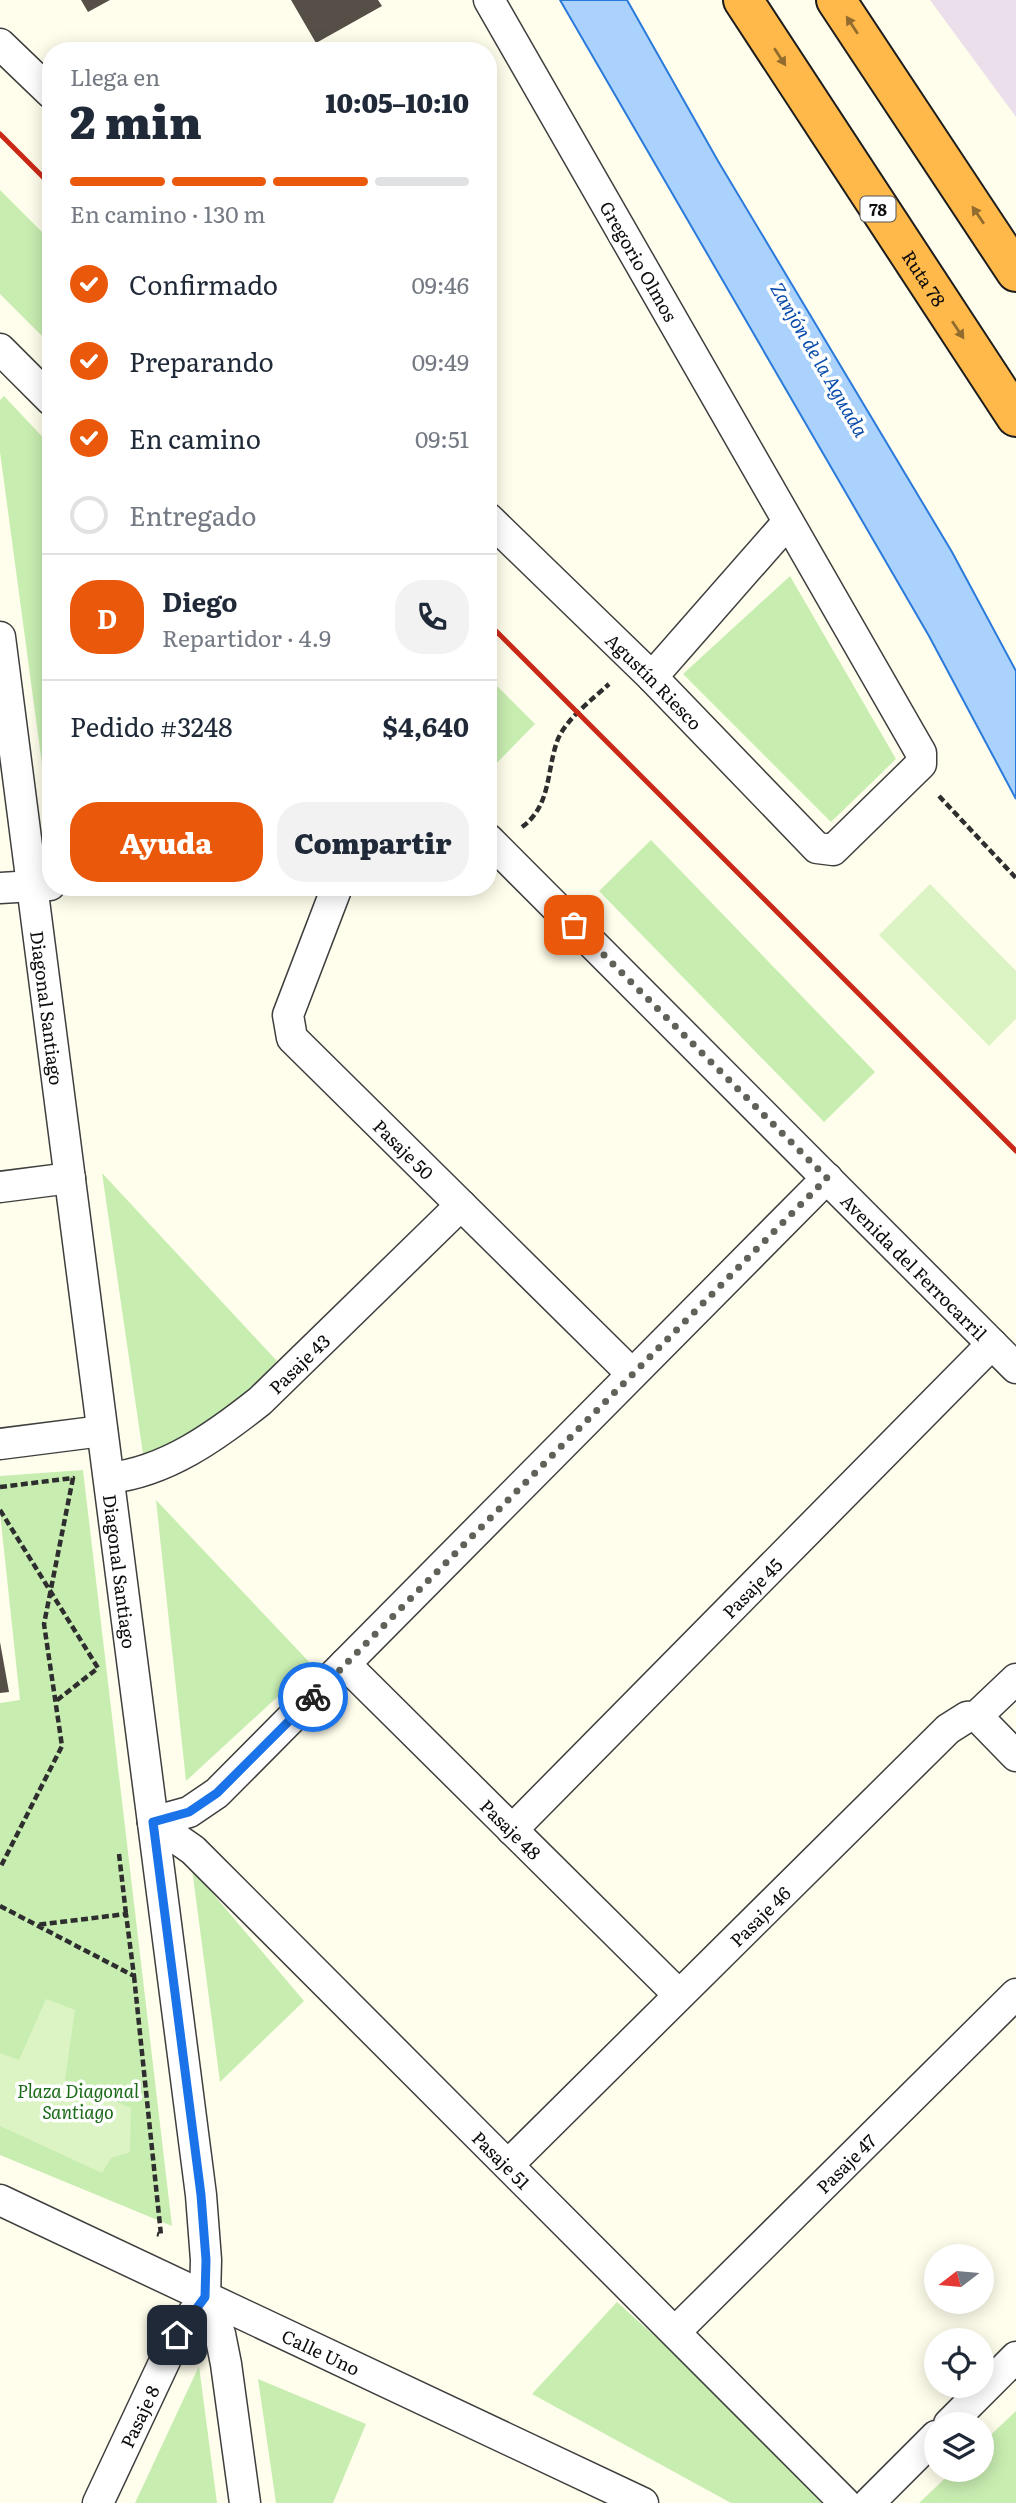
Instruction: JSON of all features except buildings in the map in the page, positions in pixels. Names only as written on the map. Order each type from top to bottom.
[{"type":"highway","name":"Ruta 78","points":[[743,0],[1016,417]]},
{"type":"highway","points":[[836,0],[1016,272]]},
{"type":"street","name":"Gregorio Olmos","points":[[489,0],[788,522],[918,763]]},
{"type":"street","points":[[0,44],[42,84]]},
{"type":"street","points":[[0,349],[42,391]]},
{"type":"street","points":[[643,668],[788,522]]},
{"type":"street","name":"Agustín Riesco","points":[[497,527],[643,668],[817,848],[833,850],[918,763]]},
{"type":"street","name":"Diagonal Santiago","points":[[0,637],[41,886],[70,1178],[201,2195],[206,2260],[205,2297],[220,2334],[226,2364],[245,2503]]},
{"type":"street","name":"Avenida del Ferrocarril","points":[[497,851],[1016,1367]]},
{"type":"street","points":[[0,888],[41,886]]},
{"type":"street","name":"Pasaje 50","points":[[334,896],[288,1014],[292,1038],[632,1374]]},
{"type":"street","points":[[0,1187],[70,1178]]},
{"type":"street","points":[[153,1822],[189,1812],[217,1793],[827,1178]]},
{"type":"street","name":"Pasaje 43","points":[[108,1478],[150,1470],[229,1426],[260,1401],[461,1205]]},
{"type":"street","name":"Pasaje 45","points":[[512,1830],[992,1344]]},
{"type":"street","points":[[0,1444],[102,1431]]},
{"type":"street","name":"Pasaje 48","points":[[345,1664],[679,1995]]},
{"type":"street","name":"Pasaje 46","points":[[508,2165],[948,1729],[967,1717],[977,1716],[1016,1679]]},
{"type":"street","points":[[977,1716],[1016,1756]]},
{"type":"street","name":"Pasaje 51","points":[[153,1822],[193,1850],[845,2503]]},
{"type":"street","name":"Pasaje 47","points":[[675,2332],[1016,1994]]},
{"type":"street","name":"Calle Uno","points":[[0,2200],[205,2297],[595,2493],[643,2503]]},
{"type":"street","name":"Pasaje 8","points":[[98,2503],[177,2335],[205,2297]]},
{"type":"street","points":[[961,2412],[1016,2357]]},
{"type":"street","points":[[869,2503],[924,2448]]},
{"type":"path","points":[[497,841],[527,823],[540,807],[549,784],[559,736],[643,668]]},
{"type":"path","points":[[918,763],[1016,878]]},
{"type":"path","points":[[0,1487],[72,1478],[44,1624],[62,1746],[0,1868]]},
{"type":"path","points":[[0,1510],[97,1668],[56,1701]]},
{"type":"path","points":[[0,1906],[134,1976]]},
{"type":"path","points":[[36,1925],[126,1914],[161,2235],[148,2230]]},
{"type":"shaded area","points":[[930,0],[1016,0],[1016,117]]},
{"type":"green space","points":[[0,190],[42,232],[42,336],[0,294]]},
{"type":"green space","points":[[4,396],[42,436],[42,764],[0,452],[0,400]]},
{"type":"green space","points":[[790,576],[896,759],[831,822],[683,674]]},
{"type":"green space","points":[[497,686],[535,724],[497,763]]},
{"type":"green space","points":[[651,840],[875,1072],[824,1122],[599,891]]},
{"type":"green space","points":[[930,884],[1016,971],[1016,1019],[989,1046],[879,935]]},
{"type":"green space","points":[[102,1173],[277,1361],[230,1412],[186,1442],[143,1454]]},
{"type":"green space","name":"Plaza Diagonal Santiago","points":[[83,1470],[172,2226],[0,2155],[0,1703],[20,1700],[0,1513],[0,1476]]},
{"type":"green space","points":[[156,1500],[312,1665],[186,1781]]},
{"type":"green space","points":[[192,1869],[304,2001],[220,2082]]},
{"type":"green space","points":[[46,1999],[75,2010],[65,2080],[131,2108],[130,2152],[111,2158],[102,2173],[0,2126],[0,2053],[19,2060]]},
{"type":"green space","points":[[617,2302],[835,2499],[833,2503],[731,2503],[532,2394]]},
{"type":"green space","points":[[199,2366],[217,2503],[135,2503]]},
{"type":"green space","points":[[258,2379],[366,2424],[333,2503],[276,2503]]},
{"type":"green space","points":[[1016,2411],[1016,2503],[919,2503],[941,2482],[994,2482],[994,2432]]},
{"type":"water","name":"Zanjón de la Aguada","points":[[560,0],[627,0],[718,161],[952,552],[1016,671],[1016,799],[929,636]]},
{"type":"railway","points":[[0,134],[42,176]]},
{"type":"railway","points":[[497,632],[1016,1151]]},
{"type":"way so far","points":[[313,1697],[827,1178],[574,925]]},
{"type":"route","points":[[177,2335],[205,2297],[206,2260],[201,2195],[153,1822],[189,1812],[217,1793],[313,1697]]}]
